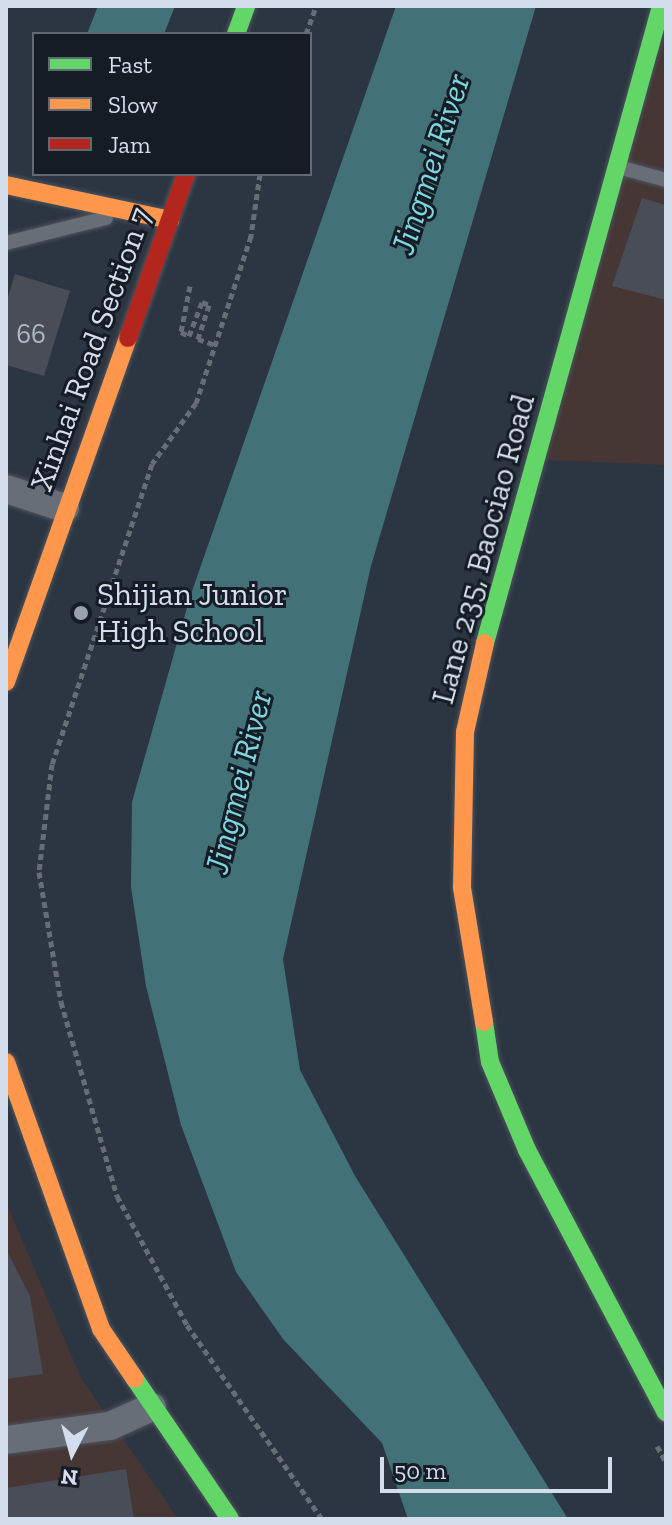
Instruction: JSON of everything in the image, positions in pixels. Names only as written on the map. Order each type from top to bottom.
[{"type":"street","points":[[237,32],[246,6]]},
{"type":"street","name":"Lane 235, Baociao Road","points":[[661,6],[618,167],[499,578],[465,732],[462,888],[490,1062],[527,1150],[666,1413]]},
{"type":"street","name":"Xinhai Road Section 7","points":[[6,682],[65,508],[185,176]]},
{"type":"street","points":[[6,185],[170,220]]},
{"type":"street","points":[[6,489],[65,508]]},
{"type":"street","points":[[6,1062],[101,1329],[230,1519]]},
{"type":"street","points":[[6,1440],[110,1426],[152,1407]]},
{"type":"lane","points":[[618,167],[666,180]]},
{"type":"lane","points":[[6,243],[120,210]]},
{"type":"path","points":[[307,32],[316,6]]},
{"type":"path","points":[[260,176],[251,236],[196,403],[152,464],[52,764],[39,872],[44,925],[117,1196],[187,1325],[322,1519]]},
{"type":"path","points":[[190,286],[181,332],[189,336],[202,302],[209,305],[198,339],[215,345]]},
{"type":"path","points":[[651,1434],[666,1462]]},
{"type":"shaded area","points":[[666,6],[666,465],[546,460]]},
{"type":"shaded area","points":[[6,1202],[81,1378],[178,1519],[6,1519]]},
{"type":"water","points":[[98,6],[175,6],[165,32],[88,32]]},
{"type":"water","name":"Jingmei River","points":[[396,6],[536,6],[371,566],[283,959],[300,1070],[355,1176],[568,1519],[408,1519],[382,1443],[283,1339],[236,1272],[181,1125],[146,986],[131,887],[132,802],[190,597]]},
{"type":"building","points":[[642,198],[666,205],[666,300],[612,286]]},
{"type":"building","points":[[15,274],[70,291],[44,376],[6,365],[6,304]]},
{"type":"building","points":[[6,1249],[30,1296],[43,1374],[6,1379]]},
{"type":"building","points":[[126,1469],[134,1519],[6,1519],[6,1488]]},
{"type":"traffic: fast","points":[[237,32],[246,6]]},
{"type":"traffic: fast","points":[[485,643],[661,6]]},
{"type":"traffic: fast","points":[[484,1022],[490,1062],[527,1150],[666,1413]]},
{"type":"traffic: fast","points":[[135,1379],[230,1519]]},
{"type":"traffic: slow","points":[[6,185],[170,220]]},
{"type":"traffic: slow","points":[[6,682],[128,338]]},
{"type":"traffic: slow","points":[[484,1022],[462,888],[465,732],[485,643]]},
{"type":"traffic: slow","points":[[6,1062],[101,1329],[135,1379]]},
{"type":"traffic: jam","points":[[128,338],[185,176]]},
{"type":"place","name":"Shijian Junior High School","points":[[81,613]]}]
